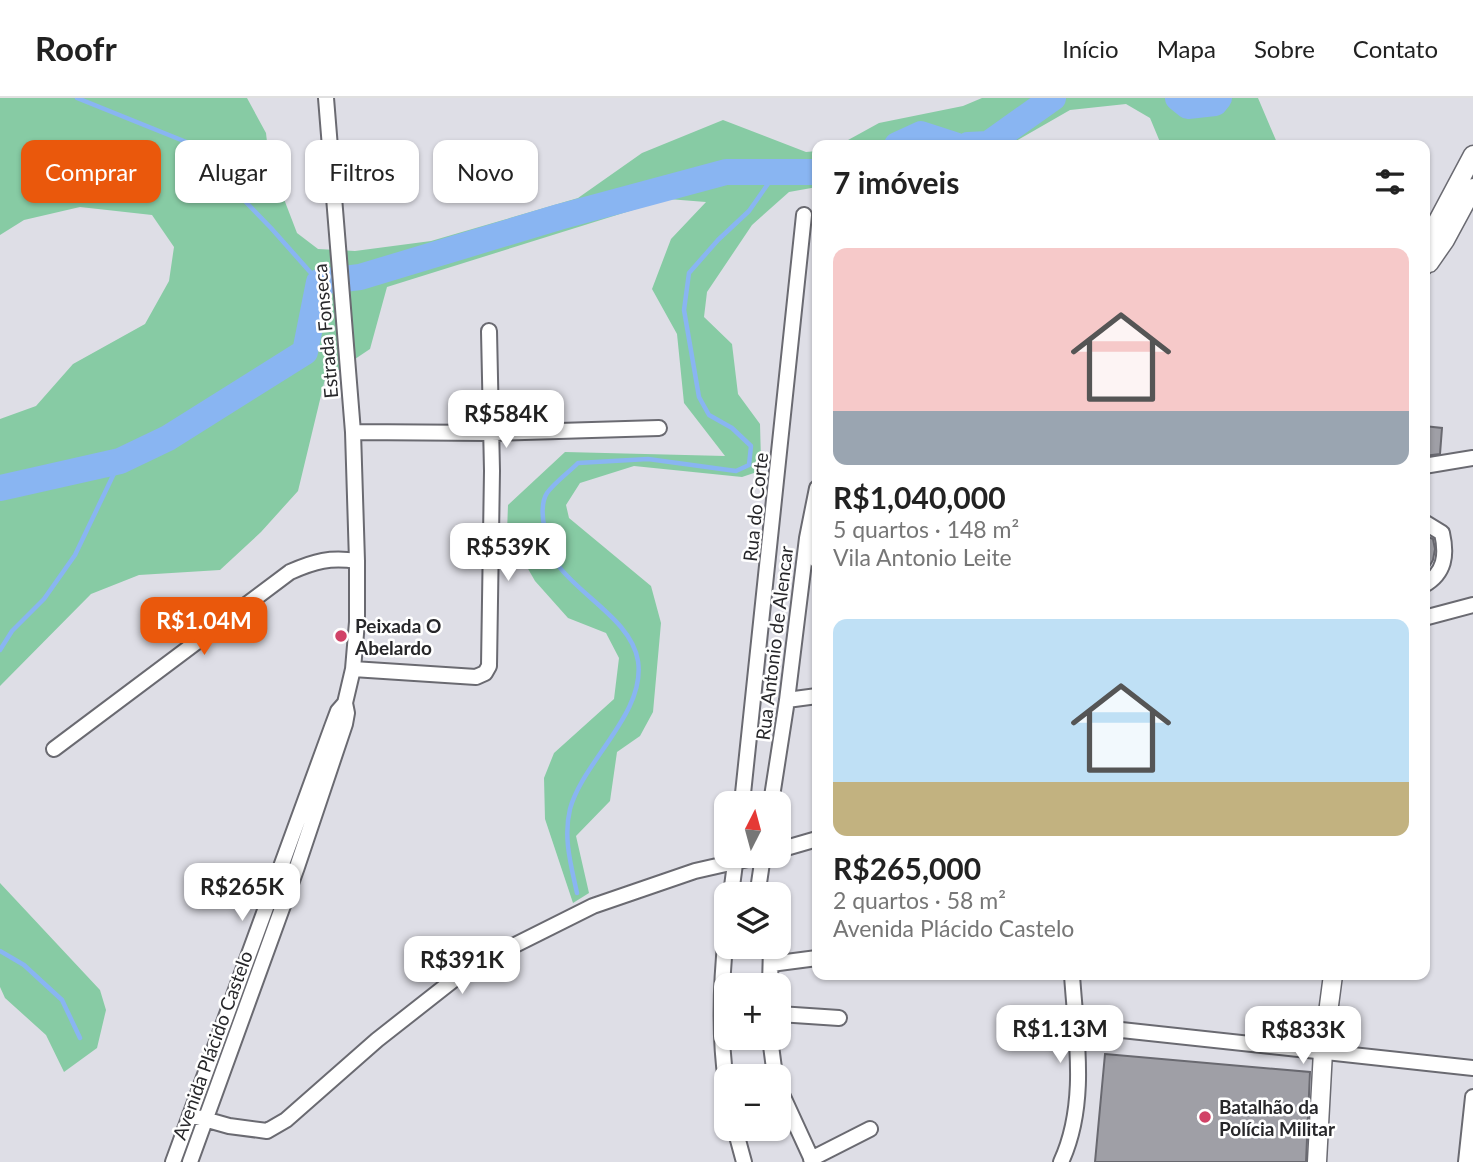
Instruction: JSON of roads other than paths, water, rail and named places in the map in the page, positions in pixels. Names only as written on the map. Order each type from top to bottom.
[{"type":"main road","points":[[1433,236],[1473,155]]},
{"type":"main road","points":[[1433,236],[1473,188]]},
{"type":"main road","points":[[1317,1162],[1323,1051],[1332,980]]},
{"type":"street","name":"Estrada Fonseca","points":[[326,98],[353,432],[357,562]]},
{"type":"street","name":"Rua do Corte","points":[[743,791],[804,215]]},
{"type":"street","points":[[353,669],[476,677],[485,673],[489,666],[489,331]]},
{"type":"street","points":[[353,432],[491,433],[659,428]]},
{"type":"street","points":[[1430,465],[1473,458]]},
{"type":"street","name":"Rua Antonio de Alencar","points":[[773,791],[812,513]]},
{"type":"street","points":[[1430,526],[1442,533],[1445,555],[1442,570],[1430,579]]},
{"type":"street","points":[[807,538],[812,550]]},
{"type":"street","points":[[54,749],[290,572],[309,563],[335,558],[357,562]]},
{"type":"street","name":"Avenida Plácido Castelo","points":[[190,1162],[247,1008],[272,914],[290,865],[332,727],[338,711],[345,703],[353,669],[357,622],[357,562]]},
{"type":"street","points":[[1430,617],[1473,606]]},
{"type":"street","points":[[787,700],[812,697]]},
{"type":"street","points":[[791,847],[812,840]]},
{"type":"street","points":[[190,1115],[249,1130],[267,1131],[286,1120],[377,1040],[461,974],[593,906],[714,865]]},
{"type":"street","name":"Avenida Plácido Castelo","points":[[173,1162],[230,1002],[272,914]]},
{"type":"street","points":[[723,959],[721,1028],[724,1064]]},
{"type":"street","points":[[771,959],[771,973]]},
{"type":"street","points":[[771,964],[812,959]]},
{"type":"street","points":[[1062,1161],[1077,1096],[1072,980]]},
{"type":"street","points":[[230,1002],[247,1008]]},
{"type":"street","points":[[791,1015],[839,1018]]},
{"type":"street","points":[[1075,1026],[1473,1068]]},
{"type":"street","points":[[1466,1162],[1473,1097]]},
{"type":"street","points":[[791,1114],[812,1160],[870,1129]]},
{"type":"street","points":[[739,1141],[744,1162]]},
{"type":"waterway","points":[[77,98],[221,156],[241,197],[319,282]]},
{"type":"waterway","points":[[994,140],[1053,98]]},
{"type":"waterway","points":[[1178,98],[1188,106],[1215,103],[1219,98]]},
{"type":"waterway","points":[[908,140],[921,134],[940,140]]},
{"type":"waterway","points":[[577,893],[568,841],[570,809],[587,773],[633,699],[638,680],[638,661],[626,633],[567,576],[555,560],[544,525],[544,501],[550,489],[578,463],[648,459],[736,471],[749,465],[751,446],[732,428],[709,415],[699,397],[684,310],[689,273],[718,240],[749,211],[777,171]]},
{"type":"waterway","points":[[0,488],[120,461],[168,438],[305,352],[319,282],[360,277],[559,217],[726,172],[812,172]]},
{"type":"waterway","points":[[0,650],[12,631],[44,599],[75,555],[120,461]]},
{"type":"waterway","points":[[0,951],[24,965],[62,1000],[80,1038]]},
{"type":"place","name":"Peixada O Abelardo","points":[[341,636]]},
{"type":"place","name":"Batalhão da Polícia Militar","points":[[1205,1117]]}]
